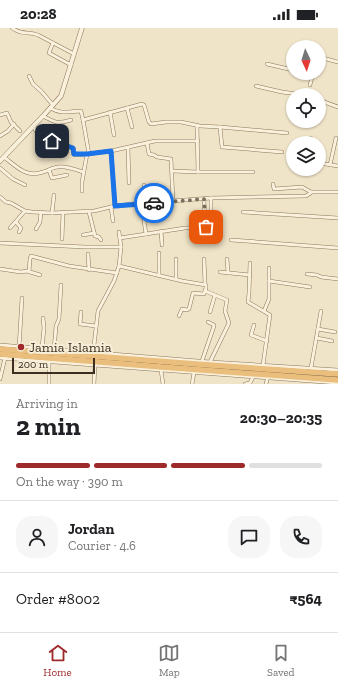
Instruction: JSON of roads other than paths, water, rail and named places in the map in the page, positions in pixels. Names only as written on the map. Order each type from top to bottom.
[{"type":"highway","points":[[0,349],[94,354],[193,368],[336,381]]},
{"type":"highway","points":[[2,356],[193,368],[248,366],[263,367],[324,373],[336,381]]},
{"type":"street","points":[[12,28],[23,34],[35,33],[74,54]]},
{"type":"street","points":[[0,162],[58,99],[62,92],[82,28]]},
{"type":"street","points":[[53,43],[49,53],[70,65]]},
{"type":"street","points":[[326,59],[338,62]]},
{"type":"street","points":[[267,64],[286,68]]},
{"type":"street","points":[[29,76],[32,84],[57,111],[80,111],[84,120],[88,154],[83,172],[82,191]]},
{"type":"street","points":[[310,85],[311,80]]},
{"type":"street","points":[[256,86],[286,93]]},
{"type":"street","points":[[326,103],[338,107]]},
{"type":"street","points":[[84,120],[143,104],[151,124],[182,122],[197,126],[288,133]]},
{"type":"street","points":[[127,108],[132,127]]},
{"type":"street","points":[[110,112],[114,135]]},
{"type":"street","points":[[0,115],[7,113],[11,122],[20,131]]},
{"type":"street","points":[[43,116],[57,123],[71,120]]},
{"type":"street","points":[[0,136],[8,131],[14,124]]},
{"type":"street","points":[[33,126],[39,136],[73,148],[74,154],[111,151],[158,141],[198,141]]},
{"type":"street","points":[[197,126],[198,172]]},
{"type":"street","points":[[220,127],[222,147],[282,152]]},
{"type":"street","points":[[330,165],[336,138]]},
{"type":"street","points":[[147,143],[149,154],[171,159],[173,201]]},
{"type":"street","points":[[128,148],[129,183]]},
{"type":"street","points":[[111,151],[115,206]]},
{"type":"street","points":[[4,157],[26,173],[38,174],[57,167],[83,172]]},
{"type":"street","points":[[326,164],[338,166]]},
{"type":"street","points":[[0,168],[13,179],[25,185]]},
{"type":"street","points":[[49,170],[52,178],[67,175]]},
{"type":"street","points":[[172,171],[253,172]]},
{"type":"street","points":[[273,184],[274,189],[302,187],[311,192],[338,192]]},
{"type":"street","points":[[144,185],[146,203]]},
{"type":"street","points":[[0,197],[6,202],[25,210],[52,213],[89,212],[99,211],[115,206],[211,198],[306,196],[311,192]]},
{"type":"street","points":[[52,213],[54,195]]},
{"type":"street","points":[[197,237],[214,240],[211,198]]},
{"type":"street","points":[[204,199],[206,227]]},
{"type":"street","points":[[111,208],[113,220]]},
{"type":"street","points":[[10,228],[25,210]]},
{"type":"street","points":[[36,229],[40,222],[41,212]]},
{"type":"street","points":[[62,239],[63,212]]},
{"type":"street","points":[[89,212],[95,237],[99,237],[101,240]]},
{"type":"street","points":[[243,212],[338,218]]},
{"type":"street","points":[[143,214],[146,234]]},
{"type":"street","points":[[16,222],[21,228],[19,232]]},
{"type":"street","points":[[120,238],[185,228],[219,227]]},
{"type":"street","points":[[161,231],[162,245]]},
{"type":"street","points":[[119,232],[121,247],[119,266],[111,287],[98,311],[94,354],[202,361],[248,366]]},
{"type":"street","points":[[83,235],[94,233]]},
{"type":"street","points":[[230,240],[338,248]]},
{"type":"street","points":[[0,242],[85,247],[121,247]]},
{"type":"street","points":[[159,253],[159,275]]},
{"type":"street","points":[[88,254],[89,270]]},
{"type":"street","points":[[29,272],[31,256],[89,270],[117,273]]},
{"type":"street","points":[[176,258],[176,279]]},
{"type":"street","points":[[227,259],[228,272]]},
{"type":"street","points":[[204,260],[205,291]]},
{"type":"street","points":[[250,263],[248,302],[270,316],[263,367],[338,370]]},
{"type":"street","points":[[119,266],[184,282],[204,284]]},
{"type":"street","points":[[264,311],[268,299],[269,268]]},
{"type":"street","points":[[0,269],[29,272],[40,275]]},
{"type":"street","points":[[220,272],[250,275]]},
{"type":"street","points":[[307,274],[317,275],[321,278],[338,279]]},
{"type":"street","points":[[269,281],[310,287]]},
{"type":"street","points":[[54,351],[56,326],[59,319],[61,285]]},
{"type":"street","points":[[205,291],[227,300],[225,311],[229,322],[210,362]]},
{"type":"street","points":[[179,316],[182,309],[188,309],[193,294],[203,294],[205,291]]},
{"type":"street","points":[[210,312],[214,294]]},
{"type":"street","points":[[0,345],[19,349],[22,298]]},
{"type":"street","points":[[311,368],[321,311]]},
{"type":"street","points":[[81,312],[80,324],[96,326]]},
{"type":"street","points":[[40,350],[44,328],[43,318]]},
{"type":"street","points":[[202,361],[214,326],[208,322]]},
{"type":"street","points":[[254,325],[251,335],[267,341]]},
{"type":"street","points":[[318,329],[335,332]]},
{"type":"street","points":[[317,338],[332,341]]},
{"type":"street","points":[[2,356],[49,362],[161,370],[193,368],[253,377],[268,376],[266,384]]},
{"type":"street","points":[[0,379],[2,356]]},
{"type":"street","points":[[49,362],[49,384]]},
{"type":"street","points":[[94,365],[94,384]]},
{"type":"street","points":[[192,384],[193,368]]},
{"type":"street","points":[[161,370],[163,384]]},
{"type":"street","points":[[245,384],[250,383],[253,377]]},
{"type":"place","name":"Jamia Islamia","points":[[21,347]]}]
